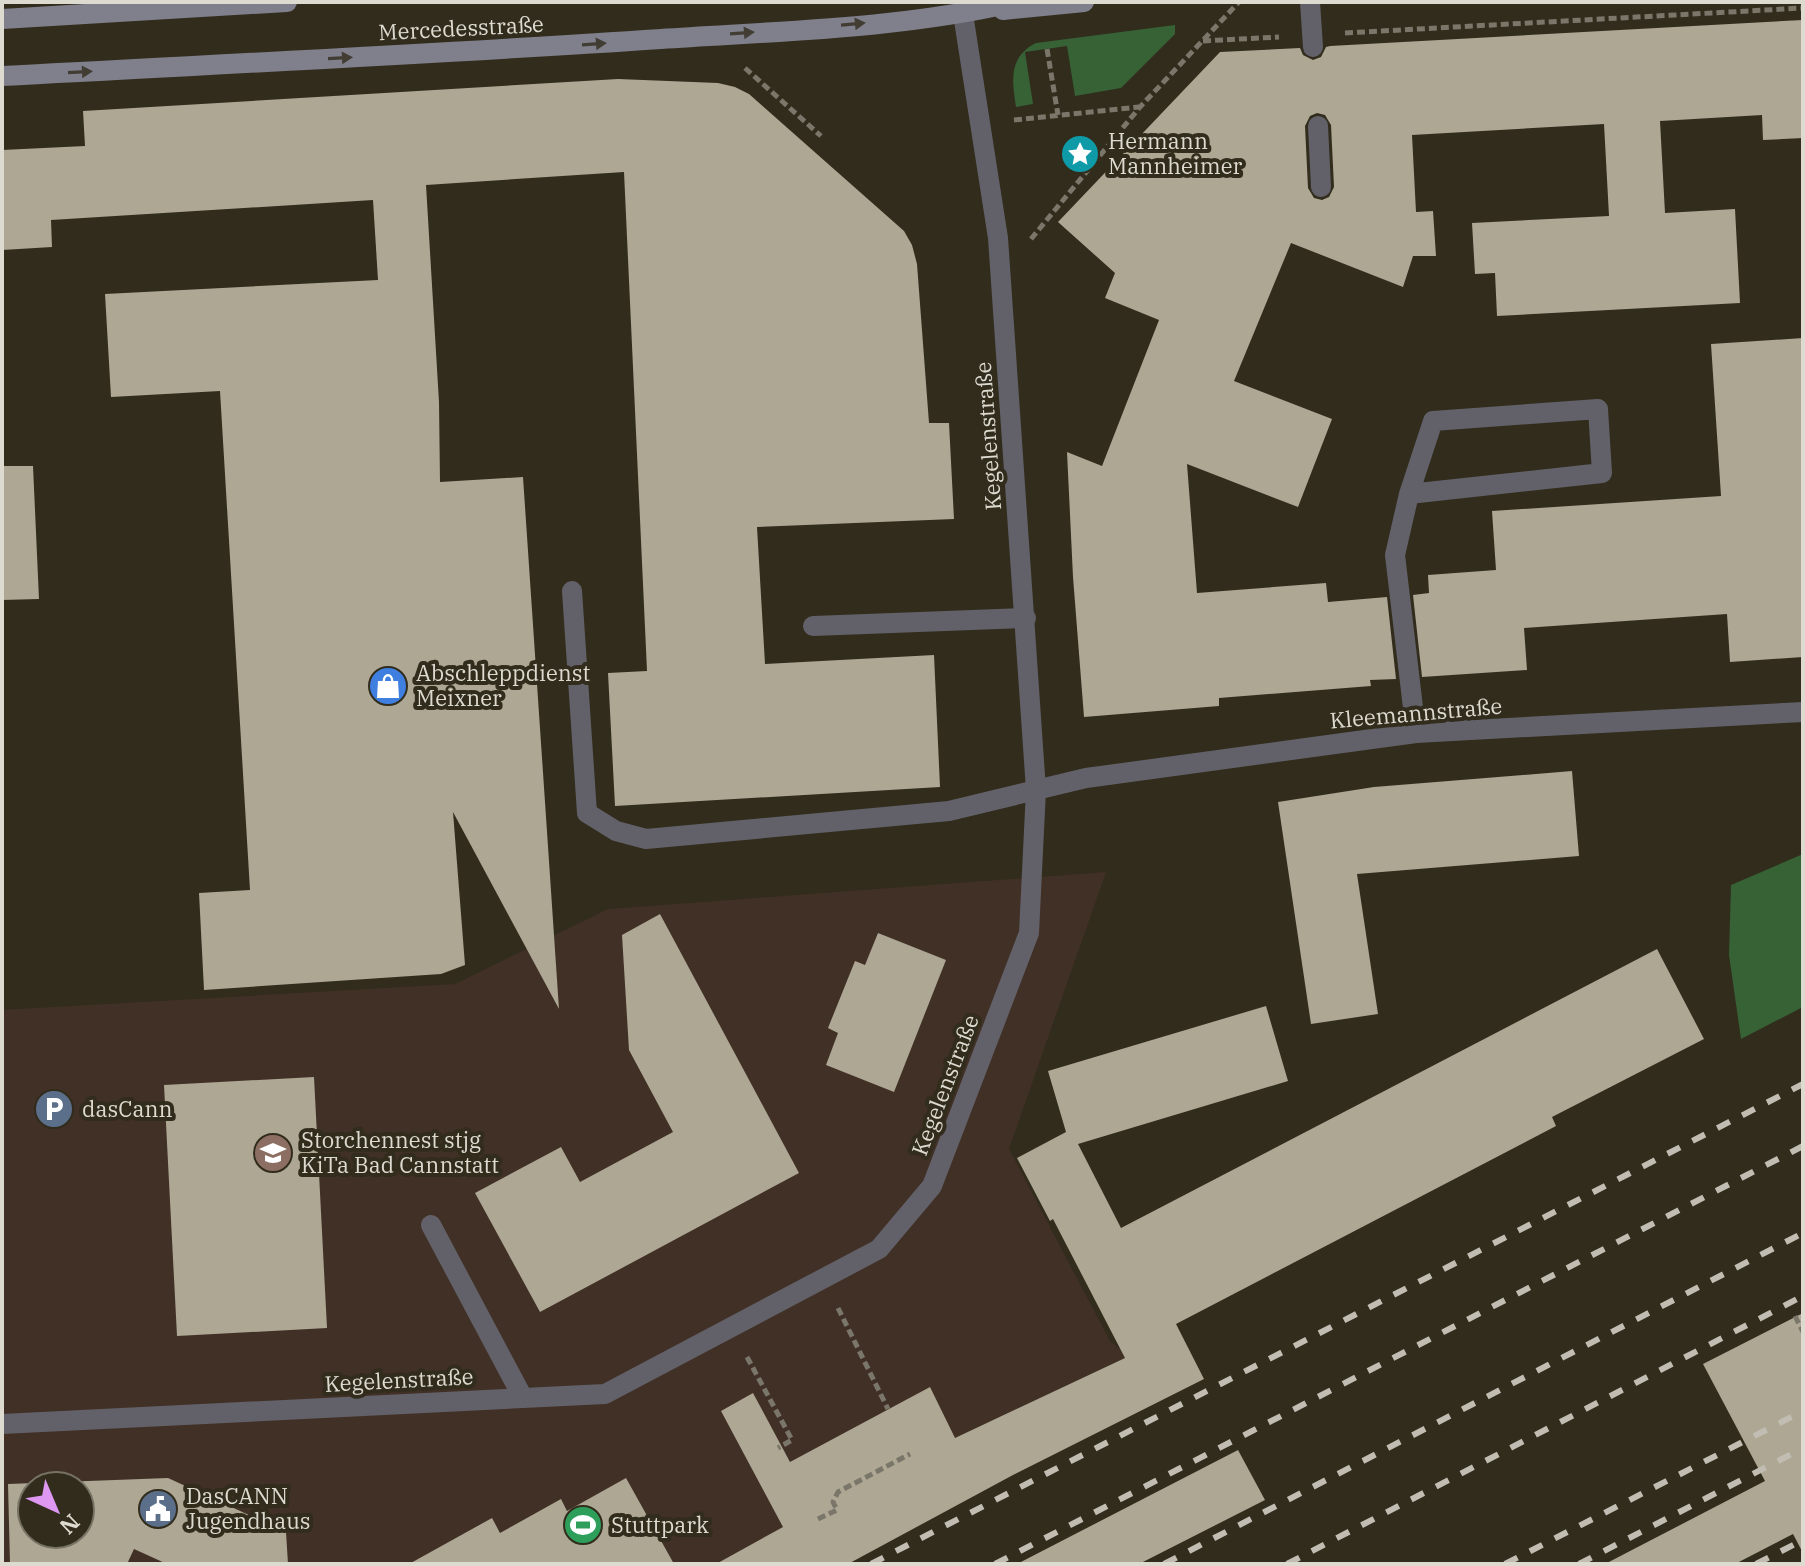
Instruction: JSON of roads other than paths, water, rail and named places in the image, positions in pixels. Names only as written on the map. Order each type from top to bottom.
[{"type":"main road","points":[[2,19],[287,2]]},
{"type":"main road","name":"Mercedesstraße","points":[[2,76],[709,36],[963,14],[1016,2]]},
{"type":"main road","points":[[963,14],[1084,2]]},
{"type":"street","points":[[1310,2],[1313,41]]},
{"type":"street","name":"Kegelenstraße","points":[[2,1424],[605,1394],[879,1249],[932,1186],[1029,933],[1036,790],[998,238],[963,14]]},
{"type":"street","points":[[1318,126],[1321,187]]},
{"type":"street","points":[[1409,494],[1602,473],[1598,409],[1433,421],[1409,494],[1395,555],[1416,733]]},
{"type":"street","name":"Kleemannstraße","points":[[572,591],[587,813],[616,831],[646,839],[949,811],[1086,778],[1416,733],[1803,712]]},
{"type":"street","points":[[813,626],[1026,618]]},
{"type":"street","points":[[431,1225],[523,1398]]},
{"type":"railway","points":[[871,1564],[1803,1084]]},
{"type":"railway","points":[[995,1564],[1803,1146]]},
{"type":"railway","points":[[1164,1564],[1803,1233]]},
{"type":"railway","points":[[1287,1564],[1803,1296]]},
{"type":"railway","points":[[1505,1564],[1803,1411]]},
{"type":"railway","points":[[1579,1564],[1803,1448]]},
{"type":"railway","points":[[1756,1564],[1803,1540]]},
{"type":"place","name":"Hermann Mannheimer","points":[[1080,154]]},
{"type":"place","name":"Abschleppdienst Meixner","points":[[388,686]]},
{"type":"place","name":"dasCann","points":[[54,1109]]},
{"type":"place","name":"Storchennest stjg KiTa Bad Cannstatt","points":[[273,1153]]},
{"type":"place","name":"DasCANN Jugendhaus","points":[[158,1509]]},
{"type":"place","name":"Stuttpark","points":[[583,1525]]}]
